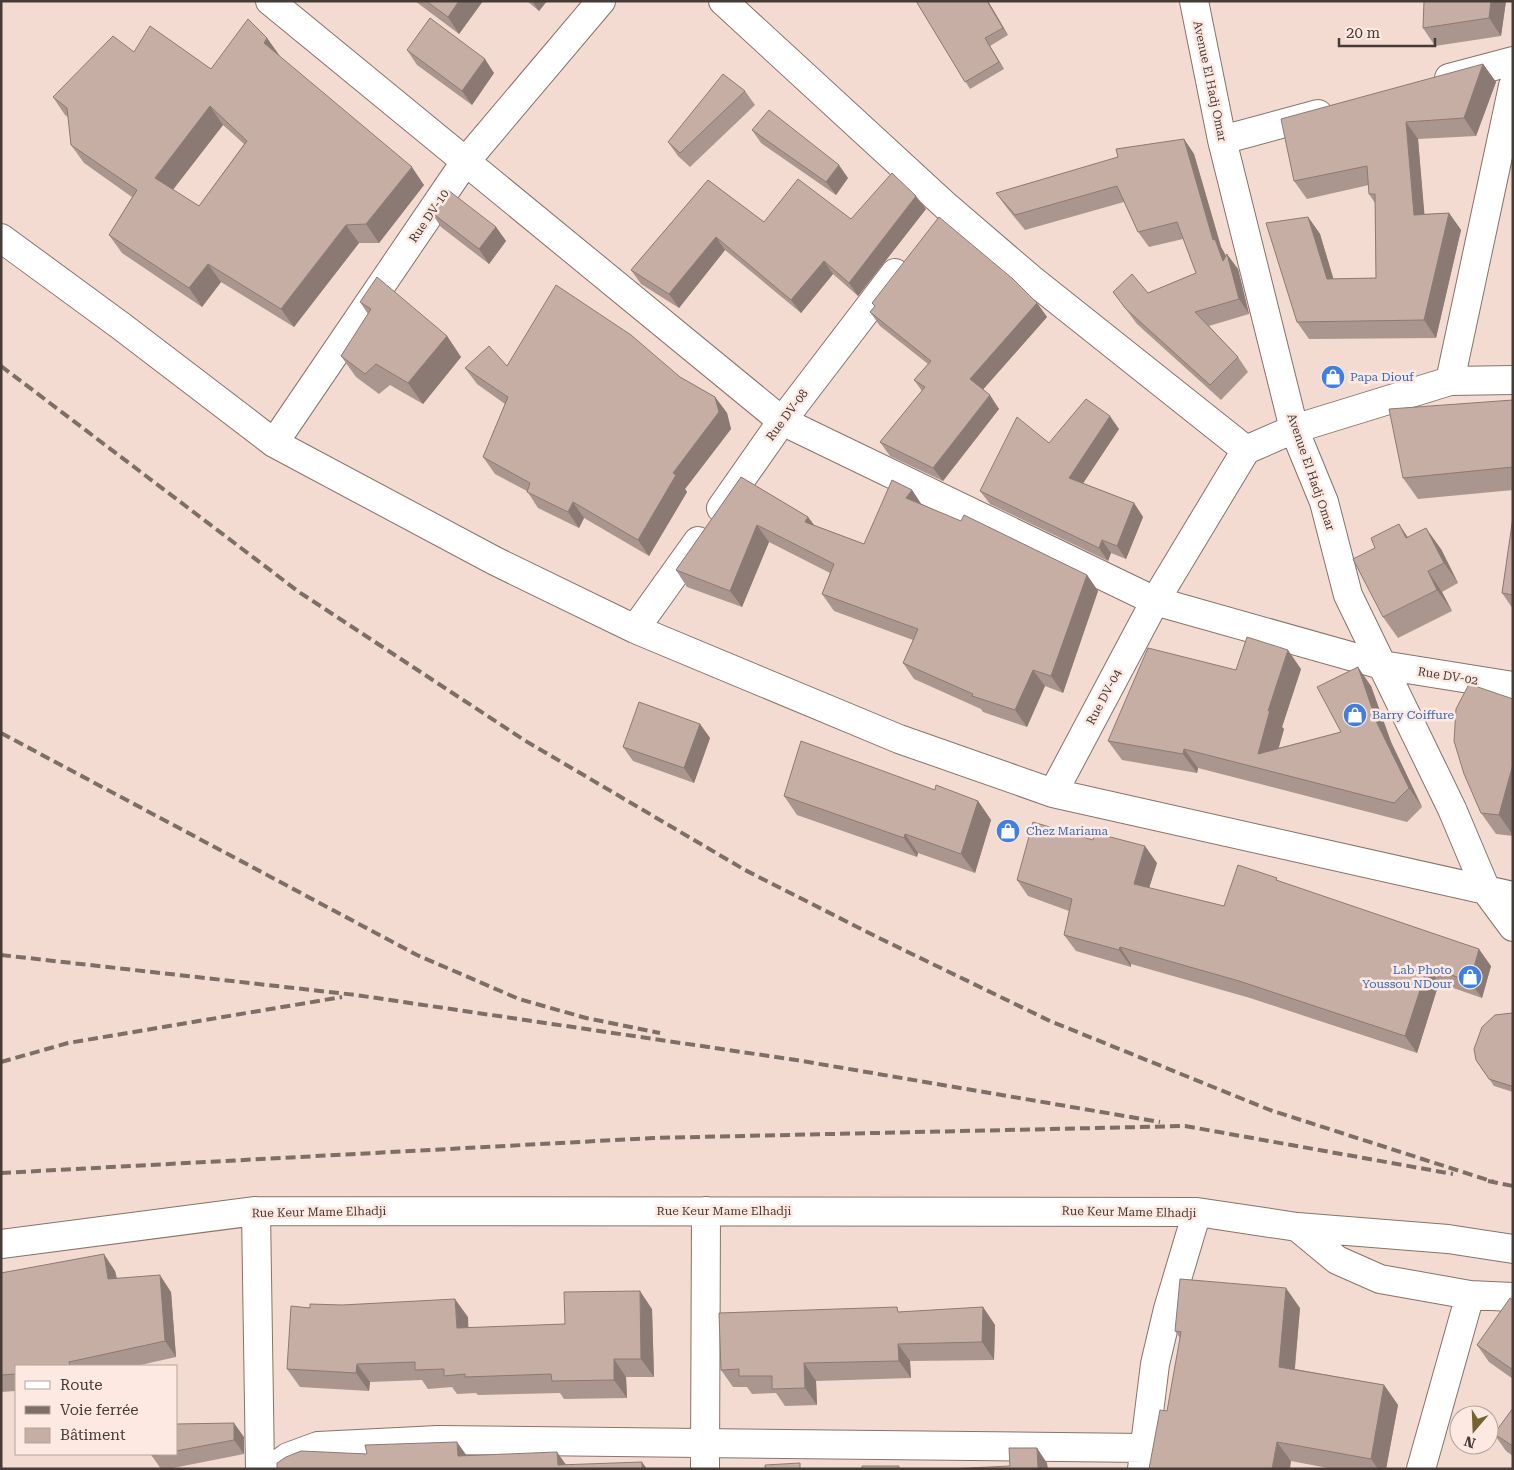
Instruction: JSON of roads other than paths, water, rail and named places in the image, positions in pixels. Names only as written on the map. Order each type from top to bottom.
[{"type":"street","name":"Rue DV-02","points":[[270,1],[782,421],[1155,601],[1382,665],[1513,686]]},
{"type":"street","name":"Rue DV-10","points":[[274,443],[466,162],[601,1]]},
{"type":"street","points":[[723,1],[947,207],[1031,279],[1246,450],[1294,429],[1450,381],[1513,380]]},
{"type":"street","name":"Avenue El Hadj Omar","points":[[1194,1],[1222,140],[1294,429],[1324,502],[1348,595],[1452,809],[1500,894],[1513,927]]},
{"type":"street","points":[[1428,84],[1513,61]]},
{"type":"street","points":[[1450,381],[1513,86]]},
{"type":"street","points":[[1222,140],[1344,107]]},
{"type":"street","points":[[929,230],[947,207]]},
{"type":"street","points":[[1,238],[122,326],[274,443],[495,561],[635,629],[899,739],[1053,793],[1500,894]]},
{"type":"street","name":"Rue DV-08","points":[[635,629],[782,421],[911,253]]},
{"type":"street","name":"Rue DV-04","points":[[1053,793],[1155,601],[1246,450]]},
{"type":"street","points":[[256,1211],[260,1469]]},
{"type":"street","name":"Rue Keur Mame Elhadji","points":[[1,1244],[256,1211],[1197,1212],[1297,1227],[1448,1239],[1513,1249]]},
{"type":"street","points":[[705,1456],[706,1211]]},
{"type":"street","points":[[272,1469],[288,1458],[318,1446],[438,1440],[705,1456],[1143,1458],[1158,1355],[1168,1309],[1197,1212]]},
{"type":"street","points":[[1297,1227],[1337,1260],[1380,1279],[1470,1295],[1513,1297]]},
{"type":"street","points":[[1421,1469],[1470,1295]]},
{"type":"railway","points":[[1,366],[299,592],[524,740],[745,870],[1050,1021],[1270,1110],[1494,1182]]},
{"type":"railway","points":[[1,733],[417,955],[519,999],[586,1018],[660,1033]]},
{"type":"railway","points":[[1,955],[356,995],[796,1060],[1160,1122]]},
{"type":"railway","points":[[1,1062],[68,1043],[342,997]]},
{"type":"railway","points":[[1,1173],[653,1138],[1185,1126],[1453,1174]]},
{"type":"railway","points":[[1488,1181],[1513,1186]]},
{"type":"place","name":"Papa Diouf","points":[[1333,377]]},
{"type":"place","name":"Barry Coiffure","points":[[1355,715]]},
{"type":"place","name":"Chez Mariama","points":[[1008,831]]},
{"type":"place","name":"Lab Photo Youssou NDour","points":[[1470,977]]}]
